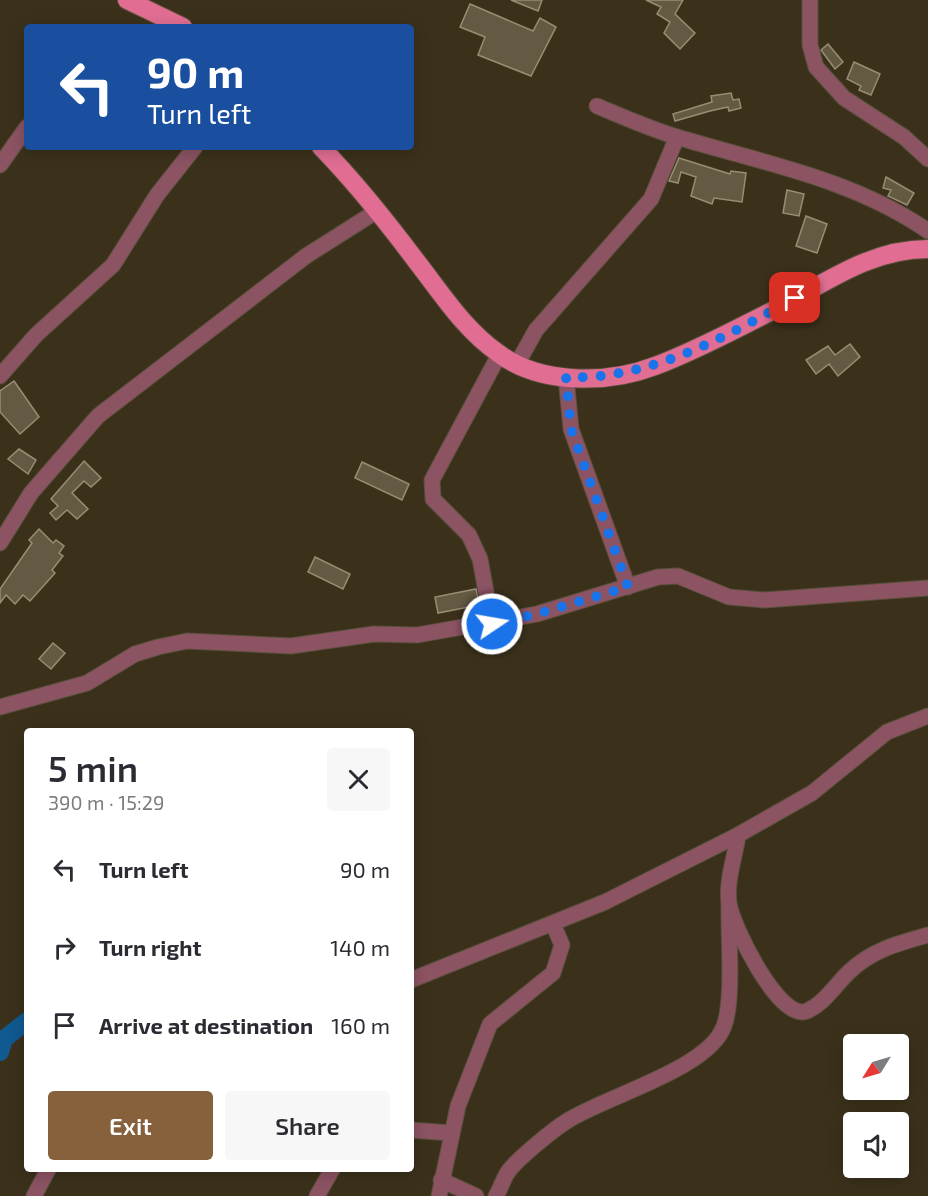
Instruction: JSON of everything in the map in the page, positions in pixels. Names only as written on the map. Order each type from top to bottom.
[{"type":"main road","points":[[127,0],[177,24]]},
{"type":"main road","points":[[324,150],[377,211],[459,316],[499,355],[517,364],[566,377],[607,376],[654,366],[767,314],[820,283],[866,261],[907,250],[928,249]]},
{"type":"street","points":[[810,0],[810,45],[816,67],[844,98],[904,137],[928,159]]},
{"type":"street","points":[[597,106],[676,137],[819,177],[889,208],[928,231]]},
{"type":"street","points":[[0,165],[24,131]]},
{"type":"street","points":[[517,364],[536,330],[651,199],[676,137]]},
{"type":"street","points":[[0,376],[36,335],[113,265],[157,195],[193,150]]},
{"type":"street","points":[[0,543],[31,493],[99,416],[306,256],[377,211]]},
{"type":"street","points":[[492,624],[480,559],[469,535],[433,499],[432,480],[499,355]]},
{"type":"street","points":[[566,377],[571,429],[628,587]]},
{"type":"street","points":[[0,707],[87,683],[135,654],[187,641],[291,646],[374,634],[417,635],[492,624],[537,614],[658,577],[678,576],[729,597],[765,600],[928,588]]},
{"type":"street","points":[[414,979],[605,902],[738,835],[812,793],[887,732],[928,716]]},
{"type":"street","points":[[496,1196],[508,1171],[566,1122],[599,1103],[678,1068],[718,1039],[725,1024],[729,975],[729,880],[738,835]]},
{"type":"street","points":[[729,904],[736,926],[764,979],[781,1000],[796,1011],[806,1011],[825,998],[863,960],[884,948],[928,935]]},
{"type":"street","points":[[476,1196],[440,1188],[458,1106],[490,1024],[553,973],[562,945],[553,924]]},
{"type":"street","points":[[414,1130],[451,1133]]},
{"type":"street","points":[[34,1196],[47,1172]]},
{"type":"street","points":[[317,1196],[331,1172]]},
{"type":"building","points":[[511,0],[542,0],[538,11]]},
{"type":"building","points":[[646,0],[683,0],[675,14],[695,33],[680,49],[664,33],[670,22],[657,14],[661,7]]},
{"type":"building","points":[[470,4],[533,31],[540,18],[556,27],[531,76],[478,55],[485,37],[460,27]]},
{"type":"building","points":[[828,44],[843,62],[835,69],[821,50]]},
{"type":"building","points":[[854,62],[880,74],[871,95],[859,90],[861,86],[847,79]]},
{"type":"building","points":[[731,93],[733,100],[739,99],[741,108],[729,111],[728,107],[675,121],[673,114],[712,102],[711,96]]},
{"type":"building","points":[[679,158],[730,174],[731,171],[746,173],[742,202],[714,198],[712,204],[691,196],[696,177],[681,172],[678,183],[669,181]]},
{"type":"building","points":[[886,177],[914,193],[907,205],[888,196],[891,190],[883,188]]},
{"type":"building","points":[[787,190],[804,194],[799,216],[783,213]]},
{"type":"building","points":[[806,216],[827,224],[817,253],[796,246]]},
{"type":"building","points":[[850,344],[860,357],[838,376],[829,364],[816,374],[806,360],[828,346],[835,355]]},
{"type":"building","points":[[14,381],[39,417],[20,434],[0,412],[0,391]]},
{"type":"building","points":[[19,449],[36,460],[28,474],[8,459]]},
{"type":"building","points":[[84,461],[101,478],[91,487],[84,481],[72,493],[88,509],[77,519],[67,510],[56,520],[50,513],[58,506],[51,499]]},
{"type":"building","points":[[362,462],[409,484],[402,500],[355,478]]},
{"type":"building","points":[[39,529],[53,543],[56,540],[64,546],[59,553],[63,556],[52,570],[55,573],[30,601],[23,595],[15,604],[6,595],[0,603],[0,589],[32,543],[29,540]]},
{"type":"building","points":[[315,557],[350,574],[343,589],[308,572]]},
{"type":"building","points":[[476,589],[479,605],[438,613],[435,597]]},
{"type":"building","points":[[53,643],[65,653],[51,669],[39,659]]},
{"type":"waterway","points":[[0,1052],[4,1039],[24,1023]]},
{"type":"route","points":[[492,624],[537,614],[628,587],[571,429],[566,377],[607,376],[654,366],[767,314],[795,298]]}]
